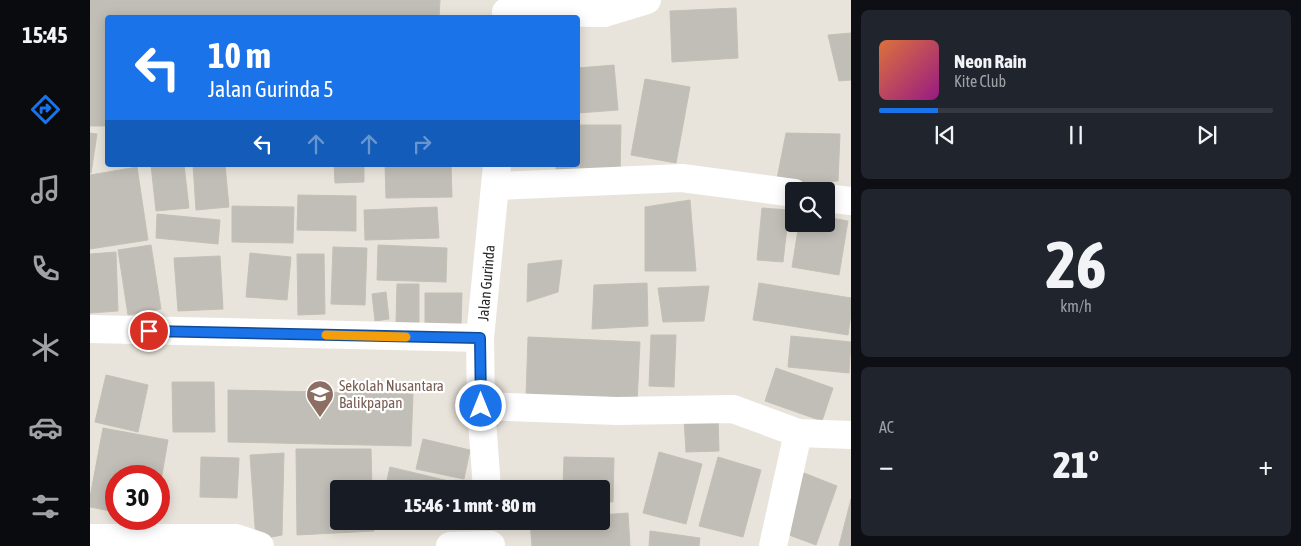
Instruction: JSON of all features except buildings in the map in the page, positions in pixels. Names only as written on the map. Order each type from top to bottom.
[{"type":"street","points":[[506,10],[604,12],[647,0]]},
{"type":"street","points":[[496,176],[682,178],[785,192]]},
{"type":"street","name":"Jalan Gurinda","points":[[486,480],[481,406],[480,338],[496,176]]},
{"type":"street","points":[[835,199],[851,201]]},
{"type":"street","points":[[90,329],[480,338]]},
{"type":"street","points":[[481,406],[617,411],[733,409],[798,432],[851,435]]},
{"type":"street","points":[[773,546],[798,432]]},
{"type":"street","points":[[450,546],[490,537]]},
{"type":"street","points":[[90,538],[236,538],[260,546]]},
{"type":"slow traffic","points":[[326,335],[406,337]]},
{"type":"place","name":"Sekolah Nusantara Balikpapan","points":[[320,418]]},
{"type":"route","points":[[149,331],[480,338],[481,406]]}]
